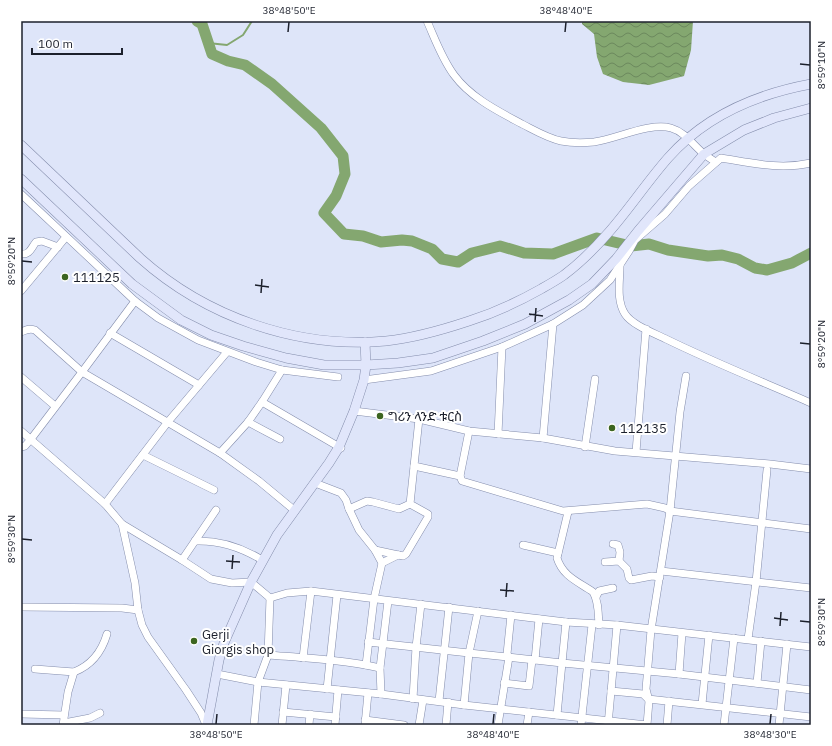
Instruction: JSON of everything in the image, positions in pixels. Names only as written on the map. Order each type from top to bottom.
[{"type":"main road","points":[[21,145],[140,258],[181,291],[229,315],[277,332],[329,341],[365,342],[414,337],[493,313],[521,300],[563,276],[610,232],[668,157],[688,138],[720,116],[742,104],[764,95],[811,84]]},
{"type":"main road","points":[[21,179],[132,284],[182,320],[217,337],[286,358],[324,365],[366,365],[433,358],[483,341],[525,324],[575,296],[618,262],[636,236],[704,154],[744,130],[774,118],[811,108]]},
{"type":"main road","points":[[207,725],[224,643],[251,582],[277,534],[340,448],[364,380],[366,365],[365,342]]},
{"type":"street","points":[[427,21],[444,60],[464,87],[487,104],[539,133],[560,141],[594,142],[654,127],[662,127],[676,130],[688,138],[704,154],[716,162]]},
{"type":"street","points":[[364,380],[431,371],[502,347],[553,324],[583,305],[610,280],[618,262],[630,252],[636,236],[665,214],[689,186],[721,158],[774,166],[811,163]]},
{"type":"street","points":[[21,194],[135,301],[158,318],[198,340],[256,362],[282,370],[338,377]]},
{"type":"street","points":[[21,291],[66,237]]},
{"type":"street","points":[[21,254],[26,254],[29,252],[36,242],[42,241],[58,247]]},
{"type":"street","points":[[618,262],[619,295],[624,313],[629,319],[646,329],[694,352],[811,402]]},
{"type":"street","points":[[21,447],[31,439],[135,301]]},
{"type":"street","points":[[543,438],[553,324]]},
{"type":"street","points":[[21,332],[31,329],[35,330],[82,372],[220,453],[259,481],[294,510]]},
{"type":"street","points":[[636,452],[646,329]]},
{"type":"street","points":[[110,333],[199,384]]},
{"type":"street","points":[[498,434],[502,347]]},
{"type":"street","points":[[105,504],[167,423],[227,352]]},
{"type":"street","points":[[220,453],[248,422],[282,370]]},
{"type":"street","points":[[217,674],[258,682],[381,694],[557,715],[581,722],[647,725],[649,701],[646,689],[651,630],[670,511],[680,412],[686,376]]},
{"type":"street","points":[[21,377],[55,406]]},
{"type":"street","points":[[585,447],[595,379]]},
{"type":"street","points":[[262,402],[340,448]]},
{"type":"street","points":[[354,411],[419,420],[469,431],[543,438],[585,447],[615,451],[770,464],[811,469]]},
{"type":"street","points":[[410,504],[419,420]]},
{"type":"street","points":[[248,422],[280,439]]},
{"type":"street","points":[[21,431],[105,504],[122,524],[211,579],[232,583],[251,582],[270,598]]},
{"type":"street","points":[[469,431],[460,476],[462,481],[469,484],[568,512],[647,504],[665,508],[670,511],[811,528]]},
{"type":"street","points":[[143,455],[214,490]]},
{"type":"street","points":[[414,466],[460,476]]},
{"type":"street","points":[[748,639],[756,582],[767,470]]},
{"type":"street","points":[[315,483],[341,493],[346,500],[359,530],[375,550],[382,562],[374,599],[366,665]]},
{"type":"street","points":[[349,509],[367,502],[373,502],[399,509],[410,504]]},
{"type":"street","points":[[382,562],[398,555],[406,554],[428,517],[428,514],[410,504]]},
{"type":"street","points":[[182,560],[216,510]]},
{"type":"street","points":[[568,512],[557,558],[559,565],[564,573],[593,592],[596,597]]},
{"type":"street","points":[[122,524],[135,583],[138,610],[142,625],[148,637],[186,690],[207,725]]},
{"type":"street","points":[[195,541],[221,542],[250,552],[262,560]]},
{"type":"street","points":[[613,544],[618,545],[620,552],[619,561]]},
{"type":"street","points":[[523,545],[558,553]]},
{"type":"street","points":[[375,550],[398,555]]},
{"type":"street","points":[[605,562],[619,561],[627,569],[629,578],[632,580],[661,574],[811,588]]},
{"type":"street","points":[[581,722],[588,665],[596,625],[596,597],[599,591],[613,588]]},
{"type":"street","points":[[270,598],[287,593],[311,592],[478,610],[566,622],[596,625],[618,625],[651,630],[748,639],[811,647]]},
{"type":"street","points":[[304,658],[311,592]]},
{"type":"street","points":[[327,689],[337,595]]},
{"type":"street","points":[[254,725],[258,682],[268,655],[270,598]]},
{"type":"street","points":[[381,694],[380,668],[388,601]]},
{"type":"street","points":[[413,698],[416,647],[421,604]]},
{"type":"street","points":[[21,607],[122,608],[138,610]]},
{"type":"street","points":[[439,701],[449,607]]},
{"type":"street","points":[[464,705],[469,653],[478,610]]},
{"type":"street","points":[[498,725],[509,657],[506,654],[511,615]]},
{"type":"street","points":[[504,683],[530,686],[539,619]]},
{"type":"street","points":[[557,715],[566,622]]},
{"type":"street","points":[[608,723],[618,625]]},
{"type":"street","points":[[679,674],[682,633]]},
{"type":"street","points":[[35,669],[74,672],[82,669],[98,654],[104,645],[107,634]]},
{"type":"street","points":[[702,704],[709,635]]},
{"type":"street","points":[[724,725],[734,638]]},
{"type":"street","points":[[757,683],[761,641]]},
{"type":"street","points":[[368,642],[679,674],[784,687],[811,688]]},
{"type":"street","points":[[779,725],[784,687],[787,644]]},
{"type":"street","points":[[268,655],[366,665],[380,668]]},
{"type":"street","points":[[74,672],[68,692],[64,724],[90,718],[100,713]]},
{"type":"street","points":[[282,725],[286,685]]},
{"type":"street","points":[[335,725],[338,690]]},
{"type":"street","points":[[611,691],[643,694],[648,699],[811,717]]},
{"type":"street","points":[[368,693],[365,723],[404,725]]},
{"type":"street","points":[[419,725],[423,700]]},
{"type":"street","points":[[667,725],[669,701]]},
{"type":"street","points":[[446,725],[448,702]]},
{"type":"street","points":[[283,712],[336,717]]},
{"type":"street","points":[[528,725],[529,712]]},
{"type":"street","points":[[21,714],[64,715]]},
{"type":"street","points":[[309,725],[310,714]]},
{"type":"water","points":[[582,21],[693,21],[691,50],[684,76],[649,85],[623,82],[603,74],[597,57],[594,34],[582,24]]},
{"type":"waterway","points":[[197,21],[202,24],[212,54],[228,61],[245,65],[272,84],[321,128],[343,156],[345,174],[336,196],[324,213],[344,234],[363,236],[381,242],[402,240],[412,241],[432,249],[442,259],[458,262],[472,253],[500,246],[524,253],[553,254],[597,238],[631,246],[649,244],[668,250],[708,256],[722,255],[738,259],[755,268],[767,270],[792,263],[811,253]]},
{"type":"waterway","points":[[208,43],[227,45],[243,35],[252,21]]},
{"type":"place","name":"111125","points":[[65,277]]},
{"type":"place","name":"ግሪን ላንድ ቱርስ","points":[[380,416]]},
{"type":"place","name":"112135","points":[[612,428]]},
{"type":"place","name":"Gerji Giorgis shop","points":[[194,641]]}]
